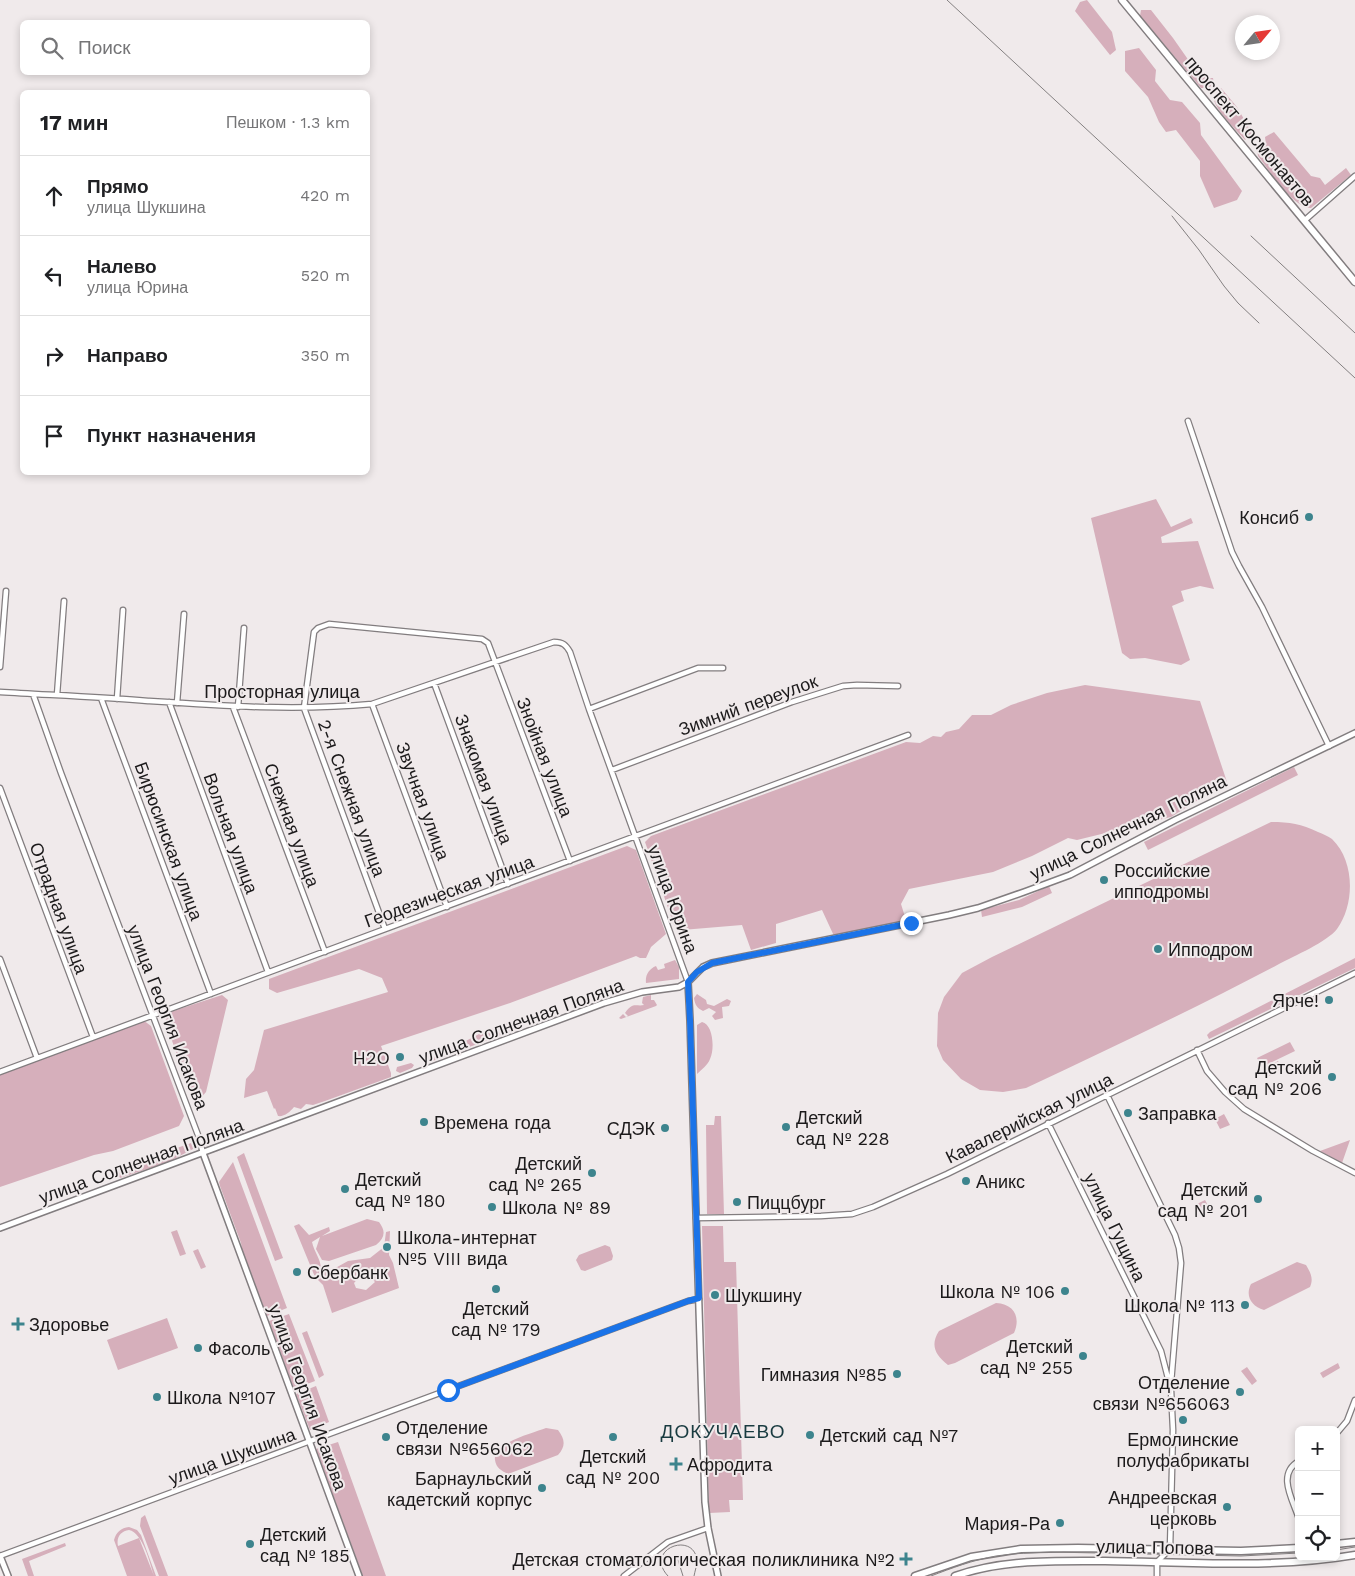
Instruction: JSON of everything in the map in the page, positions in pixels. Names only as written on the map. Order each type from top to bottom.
[{"type":"main road","name":"проспект Космонавтов","points":[[1122,0],[1355,282]]},
{"type":"main road","points":[[1340,1544],[1355,1542]]},
{"type":"main road","name":"улица Попова","points":[[915,1576],[971,1556],[1007,1550],[1051,1547],[1241,1551],[1295,1548]]},
{"type":"main road","name":"улица Попова","points":[[955,1576],[995,1565],[1036,1561],[1242,1564],[1316,1560],[1355,1555]]},
{"type":"street","points":[[1304,220],[1355,176]]},
{"type":"street","points":[[1188,421],[1232,552],[1262,607],[1330,746]]},
{"type":"street","points":[[0,667],[6,591]]},
{"type":"street","points":[[57,695],[64,601]]},
{"type":"street","points":[[117,699],[123,610]]},
{"type":"street","points":[[176,703],[184,614]]},
{"type":"street","name":"Знойная улица","points":[[329,624],[482,639],[488,642],[570,861]]},
{"type":"street","name":"2-я Снежная улица","points":[[329,624],[318,628],[314,632],[304,708],[385,929]]},
{"type":"street","name":"Снежная улица","points":[[244,628],[236,707],[324,952]]},
{"type":"street","name":"Просторная улица","points":[[0,692],[236,707],[304,708],[372,704],[554,642]]},
{"type":"street","name":"улица Юрина","points":[[554,642],[561,642],[566,645],[570,652],[688,982],[704,1484],[708,1528],[718,1576]]},
{"type":"street","points":[[589,709],[698,668],[723,668]]},
{"type":"street","name":"Знакомая улица","points":[[434,684],[508,884]]},
{"type":"street","name":"Зимний переулок","points":[[612,770],[792,702],[843,686],[857,684],[898,686]]},
{"type":"street","name":"улица Георгия Исакова","points":[[33,694],[198,1135],[359,1576]]},
{"type":"street","name":"Бирюсинская улица","points":[[101,698],[211,994]]},
{"type":"street","name":"Вольная улица","points":[[168,702],[268,972]]},
{"type":"street","name":"Звучная улица","points":[[372,704],[447,907]]},
{"type":"street","name":"улица Солнечная Поляна","points":[[0,1228],[604,1003],[642,992],[679,987],[688,982],[697,972],[712,963],[949,915],[978,908],[1024,892],[1070,875],[1175,820],[1355,733]]},
{"type":"street","name":"Геодезическая улица","points":[[0,1072],[908,735]]},
{"type":"street","name":"Отрадная улица","points":[[0,788],[93,1037]]},
{"type":"street","points":[[0,959],[37,1058]]},
{"type":"street","name":"Кавалерийская улица","points":[[696,1218],[821,1216],[848,1214],[864,1210],[947,1174],[1355,973]]},
{"type":"street","points":[[1197,1050],[1207,1071],[1225,1092],[1244,1109],[1313,1152],[1355,1173]]},
{"type":"street","points":[[1107,1095],[1175,1235],[1179,1248],[1182,1263],[1171,1390]]},
{"type":"street","name":"улица Гущина","points":[[1048,1123],[1161,1351],[1171,1390],[1173,1451],[1170,1550]]},
{"type":"street","name":"улица Шукшина","points":[[0,1556],[699,1298]]},
{"type":"street","points":[[1340,1429],[1347,1421],[1355,1400]]},
{"type":"street","points":[[1295,1464],[1291,1466],[1288,1475],[1288,1494],[1298,1516]]},
{"type":"street","points":[[624,1576],[668,1542],[708,1528]]},
{"type":"street","points":[[1157,1576],[1157,1562],[1170,1550]]},
{"type":"street","points":[[0,1556],[8,1576]]},
{"type":"shaded area","points":[[1087,0],[1112,32],[1116,50],[1110,55],[1075,11],[1080,2]]},
{"type":"shaded area","points":[[1141,10],[1151,10],[1194,68],[1201,74],[1205,73],[1210,78],[1213,78],[1214,85],[1209,88],[1201,88],[1140,16]]},
{"type":"shaded area","points":[[1139,48],[1156,70],[1155,81],[1170,100],[1182,102],[1200,123],[1201,135],[1242,191],[1237,200],[1214,208],[1200,176],[1200,161],[1176,130],[1166,132],[1159,122],[1148,97],[1125,71],[1125,51]]},
{"type":"shaded area","points":[[1221,88],[1237,107],[1252,133],[1245,140],[1216,105],[1215,95]]},
{"type":"shaded area","points":[[1274,132],[1311,176],[1320,178],[1325,185],[1346,168],[1351,175],[1311,208],[1304,206],[1289,195],[1258,156],[1257,149],[1266,145],[1265,137]]},
{"type":"shaded area","points":[[1156,499],[1171,527],[1191,518],[1193,523],[1161,537],[1162,543],[1198,541],[1214,589],[1200,586],[1181,591],[1184,601],[1172,606],[1190,660],[1181,665],[1145,658],[1130,659],[1122,653],[1091,518]]},
{"type":"shaded area","points":[[1085,685],[1200,701],[1227,782],[1171,817],[1077,840],[1068,838],[1032,856],[993,872],[909,889],[901,904],[906,920],[891,925],[834,936],[822,910],[776,924],[776,943],[751,950],[742,925],[682,930],[674,925],[645,842],[651,836],[906,742],[920,743],[933,736],[941,737],[946,732],[959,729],[972,715],[991,715],[1011,705],[1047,693]]},
{"type":"shaded area","points":[[1294,767],[1298,775],[1148,850],[1144,842]]},
{"type":"shaded area","name":"Ипподром","points":[[1271,822],[1290,823],[1312,829],[1332,839],[1340,848],[1348,871],[1349,895],[1343,919],[1337,929],[1326,939],[1185,1012],[1026,1088],[1003,1092],[980,1090],[961,1079],[943,1060],[937,1046],[938,1013],[944,997],[962,973]]},
{"type":"shaded area","points":[[627,846],[636,850],[666,934],[651,947],[646,958],[636,956],[510,1003],[381,1046],[391,1077],[313,1105],[306,1104],[301,1109],[294,1107],[282,1116],[278,1116],[267,1091],[244,1098],[246,1079],[254,1070],[264,1030],[388,992],[382,978],[359,969],[277,993],[269,989],[269,979]]},
{"type":"shaded area","points":[[1049,886],[1052,893],[1022,907],[982,917],[981,910],[1019,900]]},
{"type":"shaded area","points":[[1355,958],[1355,968],[1209,1039],[1207,1035],[1210,1032]]},
{"type":"shaded area","points":[[675,960],[679,967],[679,979],[646,983],[647,975],[651,969],[656,966],[658,970],[665,968],[664,964]]},
{"type":"shaded area","points":[[697,994],[706,1000],[707,1004],[714,1006],[727,999],[731,1001],[729,1006],[722,1007],[723,1018],[715,1020],[712,1016],[716,1012],[709,1008],[703,1011],[698,1007],[694,998]]},
{"type":"shaded area","points":[[222,995],[228,1000],[206,1092],[199,1100],[192,1097],[165,1021],[170,1012]]},
{"type":"shaded area","points":[[651,995],[651,1000],[654,1000],[656,1006],[621,1019],[619,1018],[623,1014],[626,1017],[628,1016],[625,1013],[632,1006],[644,1005],[642,1003],[643,997]]},
{"type":"shaded area","points":[[143,1020],[151,1026],[184,1116],[179,1126],[113,1151],[94,1155],[0,1187],[0,1074]]},
{"type":"shaded area","points":[[515,1020],[519,1021],[520,1025],[511,1031],[430,1062],[426,1059],[429,1055]]},
{"type":"shaded area","points":[[702,1022],[709,1027],[711,1032],[712,1055],[697,1074],[697,1025]]},
{"type":"shaded area","points":[[1290,1042],[1295,1051],[1262,1067],[1257,1058]]},
{"type":"shaded area","points":[[1278,1061],[1282,1069],[1269,1076],[1265,1068]]},
{"type":"shaded area","points":[[411,1063],[414,1065],[412,1068],[400,1073],[396,1071],[397,1067]]},
{"type":"shaded area","points":[[1224,1114],[1230,1125],[1220,1129],[1215,1119]]},
{"type":"shaded area","points":[[715,1116],[721,1116],[724,1214],[707,1214],[706,1125],[714,1125]]},
{"type":"shaded area","points":[[1350,1140],[1342,1163],[1320,1151]]},
{"type":"shaded area","points":[[197,1142],[197,1147],[168,1162],[120,1178],[116,1171],[117,1169]]},
{"type":"shaded area","points":[[244,1153],[283,1258],[275,1261],[237,1157]]},
{"type":"shaded area","points":[[233,1162],[287,1308],[267,1316],[219,1182]]},
{"type":"shaded area","points":[[1205,1200],[1211,1211],[1203,1215],[1197,1204]]},
{"type":"shaded area","points":[[367,1219],[379,1222],[384,1234],[376,1245],[329,1261],[322,1260],[316,1249],[320,1237],[312,1242],[313,1246],[321,1269],[330,1271],[348,1261],[370,1258],[384,1247],[386,1232],[390,1231],[389,1255],[393,1263],[399,1288],[332,1313],[323,1285],[315,1277],[294,1226],[299,1224],[309,1235],[329,1227],[330,1231],[322,1236]],"holes":[[[362,1274],[368,1275],[375,1282],[366,1290],[356,1288],[354,1283]]]},
{"type":"shaded area","points":[[702,1226],[723,1226],[724,1262],[736,1262],[743,1500],[729,1500],[730,1512],[709,1513]]},
{"type":"shaded area","points":[[177,1230],[186,1254],[180,1256],[171,1232]]},
{"type":"shaded area","points":[[605,1245],[610,1247],[613,1256],[612,1260],[585,1271],[581,1270],[576,1260],[579,1255]]},
{"type":"shaded area","points":[[198,1249],[206,1267],[201,1269],[193,1251]]},
{"type":"shaded area","points":[[1297,1262],[1306,1265],[1309,1270],[1312,1278],[1310,1287],[1264,1310],[1250,1300],[1249,1288],[1251,1284]]},
{"type":"shaded area","points":[[996,1303],[1007,1306],[1014,1312],[1017,1322],[1014,1333],[948,1365],[935,1350],[934,1345],[939,1331]]},
{"type":"shaded area","points":[[289,1314],[315,1381],[294,1389],[269,1321]]},
{"type":"shaded area","points":[[167,1318],[178,1348],[118,1370],[107,1340]]},
{"type":"shaded area","points":[[307,1331],[324,1375],[319,1378],[302,1333]]},
{"type":"shaded area","points":[[1338,1363],[1340,1368],[1323,1378],[1320,1373]]},
{"type":"shaded area","points":[[1247,1367],[1257,1381],[1252,1385],[1241,1371]]},
{"type":"shaded area","points":[[316,1386],[329,1422],[310,1430],[296,1394]]},
{"type":"shaded area","points":[[546,1428],[558,1430],[562,1436],[564,1442],[558,1455],[508,1474],[498,1467],[495,1460],[496,1454],[506,1444]]},
{"type":"shaded area","points":[[338,1442],[386,1576],[363,1576],[316,1449]]},
{"type":"shaded area","points":[[145,1515],[168,1576],[159,1576],[140,1526],[141,1518]]},
{"type":"shaded area","points":[[129,1527],[137,1530],[141,1535],[156,1576],[154,1576],[127,1576],[114,1540],[119,1531]],"holes":[[[126,1531],[134,1532],[139,1538],[118,1546],[118,1537]],[[139,1538],[145,1549],[154,1576]]]},
{"type":"shaded area","points":[[65,1543],[66,1546],[29,1561],[34,1576],[28,1576],[22,1559]]},
{"type":"tram line","points":[[668,1576],[662,1567],[661,1558],[665,1552],[679,1545],[687,1546],[694,1551],[697,1560],[694,1576]]},
{"type":"tram line","points":[[1340,1549],[1355,1547]]},
{"type":"tram line","points":[[931,1576],[979,1560],[1017,1554],[1051,1552],[1241,1556],[1295,1553]]},
{"type":"tram line","points":[[678,1560],[683,1576]]},
{"type":"railway","points":[[947,0],[1355,378]]},
{"type":"railway","points":[[1172,216],[1224,286],[1238,303],[1259,323]]},
{"type":"railway","points":[[1251,236],[1355,333]]},
{"type":"place","name":"Консиб","points":[[1309,517]]},
{"type":"place","name":"Российские ипподромы","points":[[1104,880]]},
{"type":"place","name":"Ипподром","points":[[1158,949]]},
{"type":"place","name":"Ярче!","points":[[1329,1000]]},
{"type":"place","name":"H2O","points":[[400,1057]]},
{"type":"place","name":"Детский сад № 206","points":[[1332,1077]]},
{"type":"place","name":"Заправка","points":[[1128,1113]]},
{"type":"place","name":"Времена года","points":[[424,1122]]},
{"type":"place","name":"Детский сад № 228","points":[[786,1127]]},
{"type":"place","name":"СДЭК","points":[[665,1128]]},
{"type":"place","name":"Детский сад № 265","points":[[592,1173]]},
{"type":"place","name":"Аникс","points":[[966,1181]]},
{"type":"place","name":"Детский сад № 180","points":[[345,1189]]},
{"type":"place","name":"Детский сад № 201","points":[[1258,1199]]},
{"type":"place","name":"Пиццбург","points":[[737,1202]]},
{"type":"place","name":"Школа № 89","points":[[492,1207]]},
{"type":"place","name":"Школа-интернат №5 VIII вида","points":[[387,1247]]},
{"type":"place","name":"Сбербанк","points":[[297,1272]]},
{"type":"place","name":"Детский сад № 179","points":[[496,1289]]},
{"type":"place","name":"Школа № 106","points":[[1065,1291]]},
{"type":"place","name":"Шукшину","points":[[715,1295]]},
{"type":"place","name":"Школа № 113","points":[[1245,1305]]},
{"type":"place","name":"Здоровье","points":[[18,1324]]},
{"type":"place","name":"Фасоль","points":[[198,1348]]},
{"type":"place","name":"Детский сад № 255","points":[[1083,1356]]},
{"type":"place","name":"Гимназия №85","points":[[897,1374]]},
{"type":"place","name":"Отделение связи №656063","points":[[1240,1392]]},
{"type":"place","name":"Школа №107","points":[[157,1397]]},
{"type":"place","name":"Ермолинские полуфабрикаты","points":[[1183,1420]]},
{"type":"place","name":"Детский сад №7","points":[[810,1435]]},
{"type":"place","name":"Отделение связи №656062","points":[[386,1437]]},
{"type":"place","name":"Детский сад № 200","points":[[613,1437]]},
{"type":"place","name":"Афродита","points":[[676,1464]]},
{"type":"place","name":"Барнаульский кадетский корпус","points":[[542,1488]]},
{"type":"place","name":"Андреевская церковь","points":[[1227,1507]]},
{"type":"place","name":"Мария-Ра","points":[[1060,1523]]},
{"type":"place","name":"Детский сад № 185","points":[[250,1544]]},
{"type":"place","name":"Детская стоматологическая поликлиника №2","points":[[906,1559]]},
{"type":"district","name":"ДОКУЧАЕВО","points":[[723,1431]]},
{"type":"route","points":[[448,1390],[699,1298],[688,982],[697,972],[712,963],[911,923]]}]
